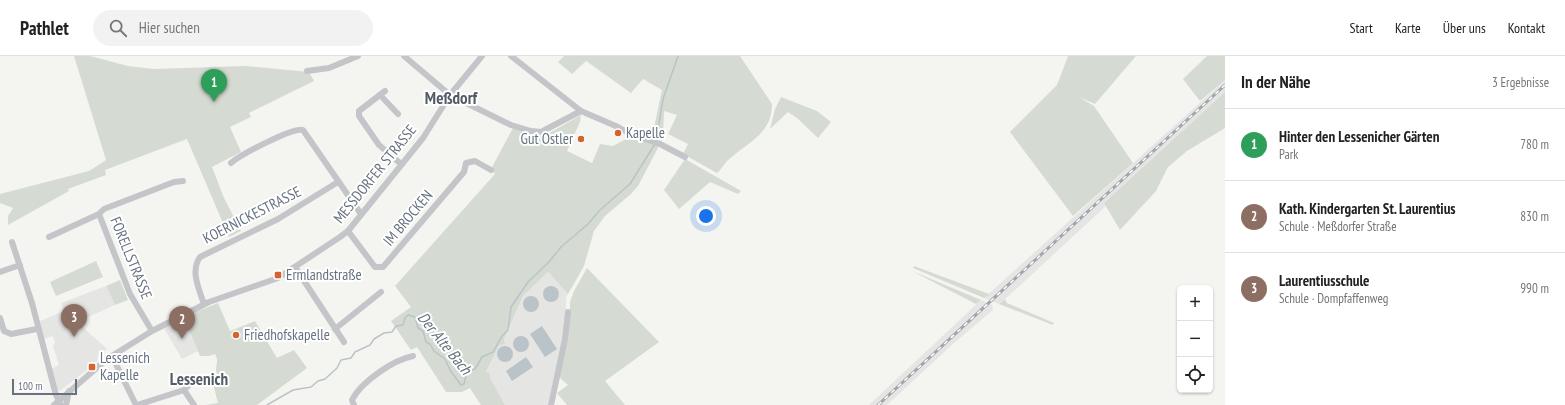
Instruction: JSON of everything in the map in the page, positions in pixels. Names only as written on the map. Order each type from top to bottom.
[{"type":"street","points":[[307,71],[329,68],[358,56]]},
{"type":"street","points":[[404,56],[450,95],[510,125],[537,132],[547,130],[581,111]]},
{"type":"street","name":"MESSDORFER STRASSE","points":[[58,404],[69,391],[112,356],[152,331],[204,304],[278,278],[348,231],[423,138],[450,95],[482,56]]},
{"type":"street","points":[[511,56],[581,111],[618,127],[630,134],[660,144],[685,158]]},
{"type":"street","points":[[398,114],[382,93],[359,111],[359,116],[379,145],[401,164]]},
{"type":"street","points":[[231,162],[249,152],[300,129],[303,130],[361,214]]},
{"type":"street","name":"IM BROCKEN","points":[[348,231],[375,267],[383,267],[464,172],[466,163],[475,161],[491,170]]},
{"type":"street","points":[[49,237],[99,214],[104,209],[174,182],[183,181]]},
{"type":"street","name":"KOERNICKESTRASSE","points":[[204,304],[195,275],[195,259],[284,216],[338,182]]},
{"type":"street","name":"FORELLSTRASSE","points":[[99,214],[130,294],[152,331]]},
{"type":"street","points":[[12,242],[20,265],[58,404]]},
{"type":"street","points":[[0,272],[20,265]]},
{"type":"street","points":[[295,267],[344,342]]},
{"type":"street","points":[[335,329],[381,292]]},
{"type":"street","points":[[551,405],[565,340],[568,312]]},
{"type":"street","points":[[0,318],[4,331],[11,334],[37,329]]},
{"type":"street","points":[[112,356],[136,405],[184,390],[192,382]]},
{"type":"street","points":[[354,405],[352,400],[356,392],[382,370],[402,358],[413,356]]},
{"type":"street","points":[[184,390],[194,405]]},
{"type":"street","points":[[66,405],[69,391]]},
{"type":"shaded area","points":[[74,56],[90,56],[128,66],[154,69],[245,66],[309,72],[314,81],[249,113],[251,117],[230,127],[241,152],[212,167],[224,198],[241,231],[229,237],[187,139],[105,170],[106,175],[68,189],[69,191],[8,225],[8,216],[13,208],[0,203],[0,194],[89,171],[106,160]]},
{"type":"shaded area","points":[[564,56],[740,56],[772,104],[771,115],[763,131],[727,161],[717,173],[683,154],[688,144],[668,134],[677,115],[664,111],[663,138],[661,141],[652,137],[662,90],[643,79],[631,93],[586,61],[572,74],[558,62]]},
{"type":"shaded area","points":[[1068,56],[1136,56],[1095,104],[1079,97],[1094,106],[1133,163],[1073,216],[1010,132],[1057,85]]},
{"type":"shaded area","points":[[1207,56],[1225,56],[1225,80],[1200,101],[1183,79]]},
{"type":"shaded area","points":[[1225,80],[1225,92],[1104,203],[1106,206],[1014,291],[999,304],[984,298]]},
{"type":"shaded area","points":[[1225,92],[1225,128],[1187,151],[1168,167],[1156,191],[1120,230],[1104,203]]},
{"type":"shaded area","points":[[781,97],[817,111],[831,122],[818,138],[797,118],[788,112],[770,129],[775,109]]},
{"type":"shaded area","points":[[581,115],[580,122],[567,151],[592,163],[600,144],[613,146],[630,137],[659,146],[638,186],[631,194],[605,216],[594,231],[584,266],[568,294],[548,272],[523,296],[504,340],[505,343],[499,346],[486,372],[490,373],[490,378],[505,405],[481,405],[470,388],[462,392],[446,392],[417,347],[411,350],[391,321],[411,307],[395,286],[495,174],[491,169],[513,128],[544,136]]},
{"type":"shaded area","points":[[685,159],[741,191],[738,194],[710,182],[679,209],[664,190]]},
{"type":"shaded area","points":[[96,261],[103,277],[56,296],[50,282]]},
{"type":"shaded area","points":[[914,266],[990,294],[984,298],[913,268]]},
{"type":"shaded area","points":[[587,268],[659,342],[605,381],[625,405],[567,405],[557,393],[568,385],[559,375],[570,314],[570,302],[574,291]]},
{"type":"shaded area","points":[[912,271],[981,300],[976,304]]},
{"type":"shaded area","points":[[548,272],[568,294],[566,298],[566,321],[563,322],[565,328],[548,405],[505,405],[486,372],[499,346],[504,341],[523,296]]},
{"type":"shaded area","points":[[120,280],[128,300],[115,305],[106,286]]},
{"type":"shaded area","points":[[106,286],[115,305],[77,322],[107,349],[98,355],[97,362],[60,391],[57,389],[51,369],[59,365],[53,346],[55,342],[53,336],[43,339],[38,322],[64,311],[61,303]]},
{"type":"shaded area","points":[[548,286],[554,286],[559,291],[557,300],[554,302],[548,302],[543,297],[543,291]]},
{"type":"shaded area","points":[[531,296],[537,298],[539,304],[537,310],[531,312],[525,310],[523,304],[525,298]]},
{"type":"shaded area","points":[[1005,299],[1007,303],[1054,323],[1053,325],[999,304]]},
{"type":"shaded area","points":[[981,300],[992,305],[993,310],[954,343],[887,405],[869,405]]},
{"type":"shaded area","points":[[218,303],[230,331],[255,321],[277,358],[294,350],[307,368],[257,405],[206,405],[218,403],[213,384],[220,380],[216,371],[217,359],[215,354],[200,356],[184,317]]},
{"type":"shaded area","points":[[184,317],[198,351],[182,359],[164,328]]},
{"type":"shaded area","points":[[542,326],[557,349],[545,357],[530,334]]},
{"type":"shaded area","points":[[521,336],[527,338],[529,344],[527,350],[521,352],[515,350],[513,344],[515,338]]},
{"type":"shaded area","points":[[505,346],[511,348],[513,354],[511,360],[505,362],[499,360],[497,354],[499,348]]},
{"type":"shaded area","points":[[526,357],[533,367],[512,381],[506,371]]},
{"type":"waterway","points":[[656,141],[663,99],[678,56]]},
{"type":"waterway","name":"Der Alte Bach","points":[[267,405],[293,390],[311,387],[318,381],[325,379],[337,368],[341,360],[351,358],[355,352],[370,345],[374,339],[384,333],[392,332],[396,326],[403,325],[405,318],[408,315],[415,317],[418,328],[423,331],[426,342],[430,344],[434,351],[445,359],[450,370],[461,385],[464,384],[467,372],[475,369],[482,357],[493,352],[502,336],[508,330],[511,307],[528,282],[549,262],[561,247],[588,224],[600,210],[630,184],[655,144]]},
{"type":"railway","points":[[878,405],[1225,85]]},
{"type":"place","name":"Hinter den Lessenicher Gärten","points":[[214,102]]},
{"type":"place","name":"Kapelle","points":[[618,133]]},
{"type":"place","name":"Gut Ostler","points":[[581,139]]},
{"type":"place","name":"Ermlandstraße","points":[[278,275]]},
{"type":"place","name":"Friedhofskapelle","points":[[236,335]]},
{"type":"place","name":"Laurentiusschule","points":[[74,337]]},
{"type":"place","name":"Kath. Kindergarten St. Laurentius","points":[[182,339]]},
{"type":"place","name":"Lessenich Kapelle","points":[[92,367]]},
{"type":"district","name":"Meßdorf","points":[[451,98]]},
{"type":"district","name":"Lessenich","points":[[199,379]]}]
